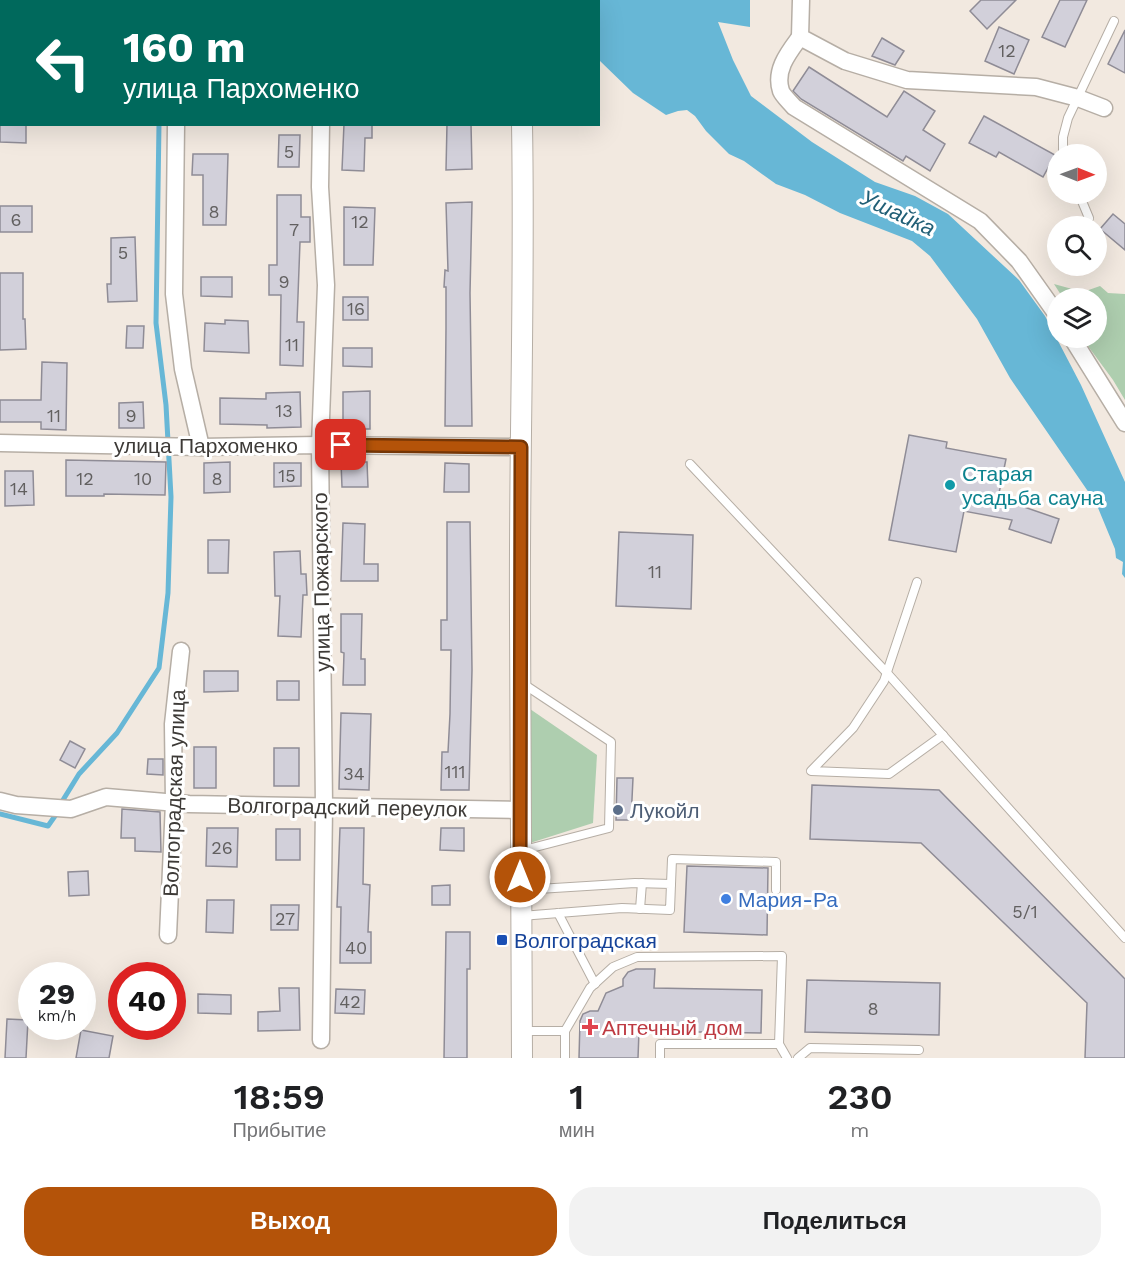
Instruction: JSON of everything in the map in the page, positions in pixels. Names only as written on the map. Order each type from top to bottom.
[{"type":"street","points":[[801,0],[800,37],[783,61],[781,76],[782,92],[794,107],[980,222],[1019,261],[1047,300]]},
{"type":"street","points":[[800,37],[845,61],[907,80],[1036,87],[1078,98],[1104,108]]},
{"type":"street","points":[[176,126],[174,294],[183,369],[201,447]]},
{"type":"street","name":"улица Пожарского","points":[[321,126],[320,187],[326,285],[320,445],[324,807],[321,1040]]},
{"type":"street","points":[[522,126],[524,232],[520,682],[522,1058]]},
{"type":"street","points":[[1078,348],[1125,423]]},
{"type":"street","name":"улица Пархоменко","points":[[0,442],[201,447],[320,445],[521,447]]},
{"type":"street","name":"Волгоградская улица","points":[[168,935],[174,803],[173,724],[181,651]]},
{"type":"street","name":"Волгоградский переулок","points":[[0,801],[16,805],[71,809],[106,797],[174,803],[520,810]]},
{"type":"lane","points":[[1063,144],[1064,128],[1114,21]]},
{"type":"lane","points":[[690,464],[887,673],[1125,938]]},
{"type":"lane","points":[[917,582],[884,681],[853,728],[811,771],[889,774],[943,735]]},
{"type":"lane","points":[[520,682],[611,742],[609,828],[520,851]]},
{"type":"lane","points":[[521,916],[640,909],[670,910],[672,859],[776,861],[776,890]]},
{"type":"lane","points":[[640,909],[642,883]]},
{"type":"lane","points":[[521,890],[642,883],[671,884]]},
{"type":"lane","points":[[558,913],[595,984]]},
{"type":"lane","points":[[565,1058],[565,1030],[590,988],[613,967],[637,957],[782,956],[780,1044],[787,1058]]},
{"type":"lane","points":[[522,1031],[565,1030]]},
{"type":"lane","points":[[660,1058],[660,1044],[780,1044]]},
{"type":"lane","points":[[798,1058],[810,1048],[919,1050]]},
{"type":"green space","points":[[1054,284],[1068,288],[1057,288]]},
{"type":"green space","points":[[1107,292],[1125,294],[1125,400],[1089,348],[1107,348]]},
{"type":"green space","points":[[530,709],[597,755],[593,823],[530,843]]},
{"type":"water","name":"Ушайка","points":[[600,0],[750,0],[750,27],[718,22],[751,96],[812,142],[875,182],[915,196],[948,214],[1019,280],[1045,316],[1047,348],[1062,348],[1125,482],[1125,578],[1122,574],[1123,562],[1116,558],[1115,549],[1096,503],[1010,378],[977,319],[930,256],[912,241],[840,213],[805,195],[776,184],[744,161],[729,154],[687,110],[666,115],[633,93],[600,61]]},
{"type":"building","points":[[981,0],[1016,0],[987,29],[970,11]]},
{"type":"building","points":[[1060,0],[1087,0],[1065,47],[1042,37]]},
{"type":"building","points":[[999,27],[1029,40],[1014,74],[985,61]]},
{"type":"building","points":[[1125,30],[1125,73],[1108,64]]},
{"type":"building","points":[[882,38],[904,51],[895,65],[872,56]]},
{"type":"building","points":[[809,67],[887,117],[904,91],[935,111],[923,130],[945,144],[930,171],[906,156],[903,161],[801,99],[793,91]]},
{"type":"building","points":[[984,116],[1047,151],[1047,170],[1043,177],[999,152],[996,157],[969,143]]},
{"type":"building","points":[[0,126],[26,126],[26,143],[0,142]]},
{"type":"building","points":[[344,126],[372,126],[372,138],[365,138],[364,171],[342,170]]},
{"type":"building","points":[[447,126],[471,126],[472,169],[446,170]]},
{"type":"building","points":[[279,135],[300,135],[299,167],[278,167]]},
{"type":"building","points":[[193,154],[228,154],[226,225],[203,225],[203,175],[192,175]]},
{"type":"building","points":[[277,195],[301,195],[301,217],[310,217],[310,242],[300,242],[297,322],[304,322],[303,366],[280,365],[281,295],[269,295],[269,265],[277,265]]},
{"type":"building","points":[[472,202],[470,293],[472,426],[445,426],[446,287],[444,287],[445,270],[448,271],[446,203]]},
{"type":"building","points":[[0,206],[32,206],[32,232],[0,232]]},
{"type":"building","points":[[344,207],[375,208],[373,265],[344,265]]},
{"type":"building","points":[[1113,214],[1125,224],[1125,250],[1107,235],[1107,221]]},
{"type":"building","points":[[135,237],[137,301],[108,302],[107,284],[111,284],[111,238]]},
{"type":"building","points":[[0,273],[23,273],[23,319],[25,319],[26,349],[0,350]]},
{"type":"building","points":[[201,277],[232,277],[232,297],[201,296]]},
{"type":"building","points":[[343,297],[368,297],[368,320],[343,320]]},
{"type":"building","points":[[225,320],[248,321],[249,353],[204,351],[205,323],[225,324]]},
{"type":"building","points":[[127,326],[144,326],[143,348],[126,348]]},
{"type":"building","points":[[343,348],[372,348],[372,367],[343,366]]},
{"type":"building","points":[[42,362],[67,363],[66,430],[41,429],[41,422],[0,422],[0,400],[41,400]]},
{"type":"building","points":[[370,391],[370,429],[343,429],[343,392]]},
{"type":"building","points":[[300,392],[301,427],[267,428],[267,425],[220,424],[220,398],[266,399],[266,393]]},
{"type":"building","points":[[143,402],[144,428],[119,428],[119,403]]},
{"type":"building","name":"Старая усадьба сауна","points":[[909,435],[947,442],[946,448],[1006,459],[998,498],[1059,519],[1051,543],[1009,529],[1012,520],[964,511],[956,552],[889,540]]},
{"type":"building","points":[[66,460],[166,462],[165,495],[66,496]]},
{"type":"building","points":[[230,462],[230,492],[204,493],[204,463]]},
{"type":"building","points":[[341,462],[367,462],[368,487],[342,487]]},
{"type":"building","points":[[274,463],[301,463],[301,486],[274,487]]},
{"type":"building","points":[[445,463],[469,464],[469,492],[444,492]]},
{"type":"building","points":[[5,471],[33,471],[34,505],[5,506]]},
{"type":"building","points":[[447,522],[470,522],[472,670],[469,790],[441,790],[442,752],[448,752],[450,714],[451,650],[441,650],[441,620],[447,620]]},
{"type":"building","points":[[343,523],[365,524],[364,564],[378,564],[378,581],[341,581]]},
{"type":"building","points":[[619,532],[693,535],[691,609],[616,606]]},
{"type":"building","points":[[208,540],[229,540],[228,573],[208,573]]},
{"type":"building","points":[[300,551],[301,574],[306,574],[307,595],[303,595],[301,637],[278,636],[280,596],[275,596],[274,552]]},
{"type":"building","points":[[341,614],[362,614],[361,659],[365,659],[365,685],[343,685],[344,653],[341,652]]},
{"type":"building","points":[[204,671],[238,671],[238,691],[204,692]]},
{"type":"building","points":[[277,681],[299,681],[299,700],[277,700]]},
{"type":"building","points":[[341,713],[371,714],[369,790],[339,789]]},
{"type":"building","points":[[70,741],[85,749],[75,768],[60,760]]},
{"type":"building","points":[[194,747],[216,747],[216,788],[194,788]]},
{"type":"building","points":[[274,748],[299,748],[299,786],[274,786]]},
{"type":"building","points":[[148,759],[163,759],[163,775],[147,774]]},
{"type":"building","points":[[617,778],[633,778],[631,820],[616,820]]},
{"type":"building","points":[[812,785],[939,790],[1125,979],[1125,1058],[1085,1058],[1087,1003],[921,843],[810,839]]},
{"type":"building","points":[[122,809],[160,812],[161,852],[135,851],[135,838],[121,838]]},
{"type":"building","points":[[207,828],[238,828],[237,867],[206,866]]},
{"type":"building","points":[[340,828],[364,828],[363,884],[370,885],[368,932],[371,932],[371,963],[340,963],[341,907],[337,907]]},
{"type":"building","points":[[441,828],[464,828],[464,851],[440,850]]},
{"type":"building","points":[[276,829],[300,829],[300,860],[276,860]]},
{"type":"building","name":"Мария-Ра","points":[[687,866],[768,868],[767,935],[684,932]]},
{"type":"building","points":[[88,871],[89,895],[69,896],[68,872]]},
{"type":"building","points":[[450,885],[450,905],[432,905],[432,886]]},
{"type":"building","points":[[207,900],[234,900],[233,933],[206,932]]},
{"type":"building","points":[[271,905],[299,905],[298,930],[271,930]]},
{"type":"building","points":[[446,932],[470,932],[470,969],[467,969],[467,1058],[444,1058]]},
{"type":"building","points":[[636,969],[655,969],[654,988],[762,990],[761,1033],[639,1031],[638,1058],[579,1058],[580,1021],[583,1014],[598,1011],[606,993],[623,986],[623,979],[628,972]]},
{"type":"building","points":[[807,980],[940,983],[939,1035],[805,1032]]},
{"type":"building","points":[[279,988],[299,988],[300,1030],[258,1031],[258,1012],[280,1011]]},
{"type":"building","points":[[336,989],[365,990],[364,1014],[335,1013]]},
{"type":"building","points":[[198,994],[231,995],[231,1014],[198,1013]]},
{"type":"building","points":[[7,1019],[18,1020],[18,1040],[27,1040],[26,1058],[5,1058]]},
{"type":"building","points":[[96,1033],[108,1035],[108,1040],[112,1040],[109,1058],[76,1058],[79,1040],[96,1040]]},
{"type":"waterway","points":[[63,800],[79,774],[117,733],[159,668],[168,593],[171,497],[166,405],[156,323],[159,126]]},
{"type":"waterway","points":[[0,814],[48,826],[55,816]]},
{"type":"place","name":"Старая усадьба сауна","points":[[950,485]]},
{"type":"place","name":"Лукойл","points":[[618,810]]},
{"type":"place","name":"Мария-Ра","points":[[726,899]]},
{"type":"place","name":"Волгоградская","points":[[502,940]]},
{"type":"place","name":"Аптечный дом","points":[[590,1027]]},
{"type":"route","points":[[341,445],[521,447],[520,877]]}]
